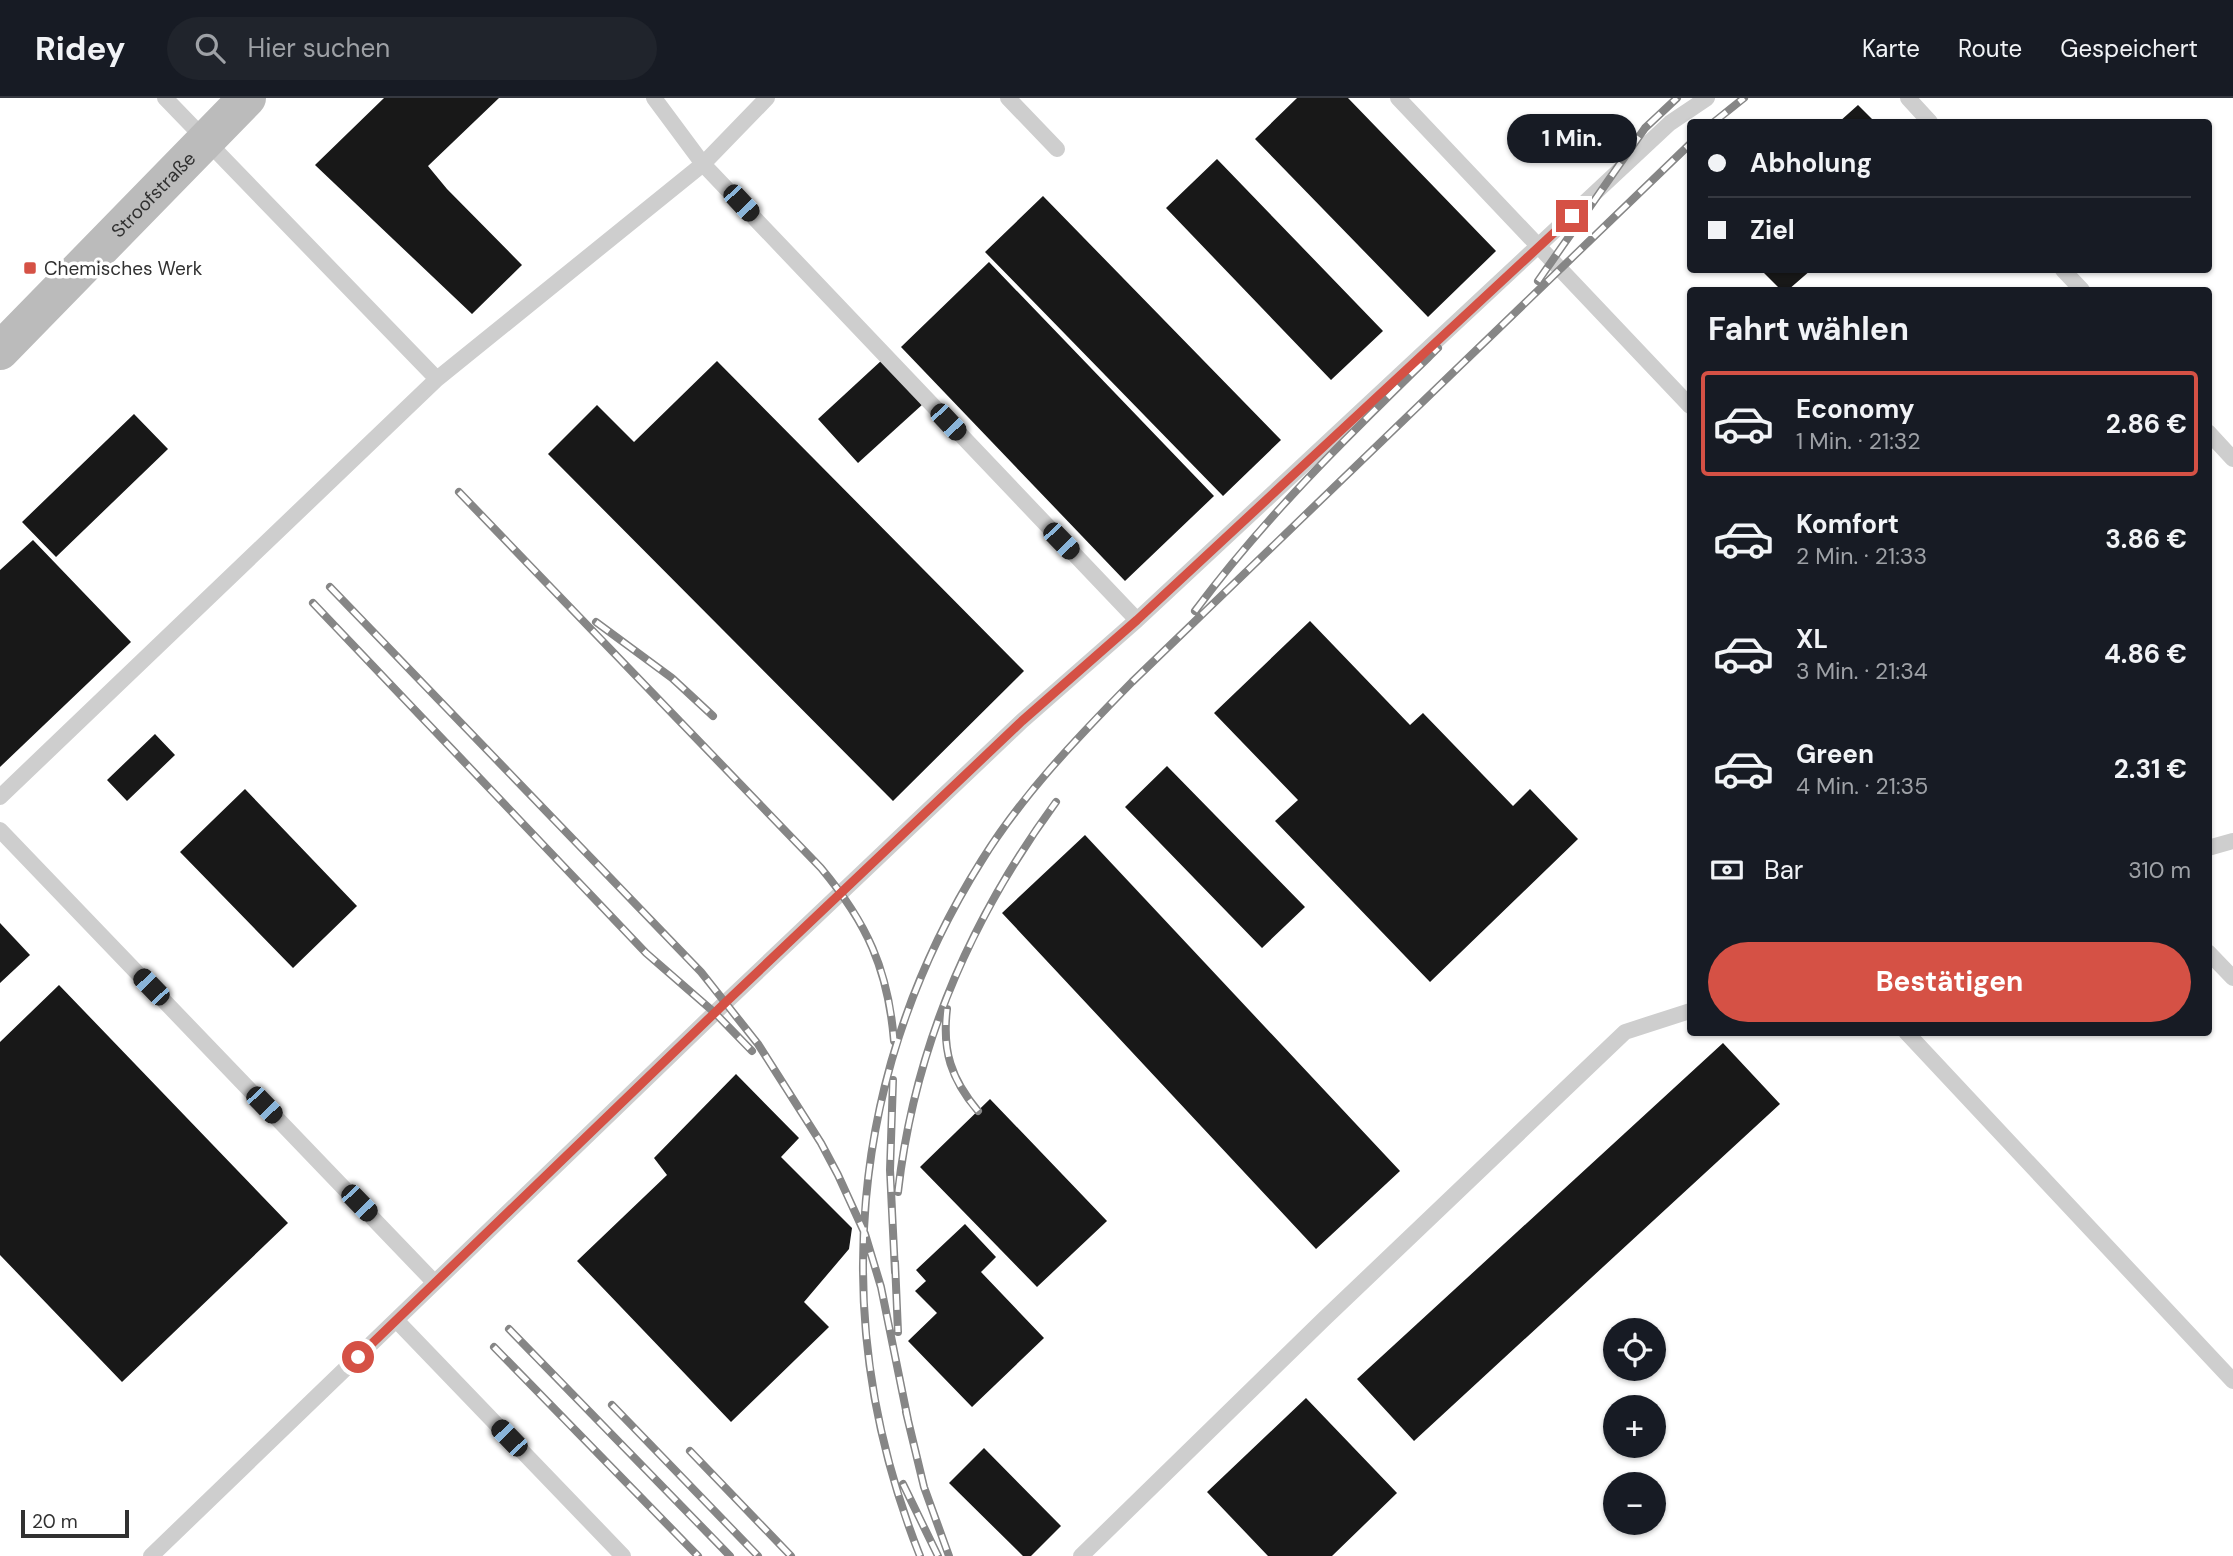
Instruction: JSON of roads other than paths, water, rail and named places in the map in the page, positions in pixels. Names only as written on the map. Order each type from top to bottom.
[{"type":"street","name":"Stroofstraße","points":[[0,351],[247,98]]},
{"type":"lane","points":[[165,98],[437,379]]},
{"type":"lane","points":[[654,98],[703,164],[1137,620]]},
{"type":"lane","points":[[0,797],[437,379],[703,164],[767,98]]},
{"type":"lane","points":[[1008,98],[1057,149]]},
{"type":"lane","points":[[1398,98],[1687,403]]},
{"type":"lane","points":[[150,1556],[1022,721],[1137,620],[1670,123],[1707,98]]},
{"type":"lane","points":[[1908,98],[1927,119]]},
{"type":"lane","points":[[2066,273],[2079,287]]},
{"type":"lane","points":[[2212,436],[2233,459]]},
{"type":"lane","points":[[0,830],[434,1282]]},
{"type":"lane","points":[[2212,847],[2233,841]]},
{"type":"lane","points":[[2212,956],[2233,978]]},
{"type":"lane","points":[[1081,1556],[1324,1319],[1625,1032],[1687,1012]]},
{"type":"lane","points":[[1910,1036],[2233,1381]]},
{"type":"lane","points":[[396,1320],[623,1556]]},
{"type":"railway","points":[[1538,281],[1645,128],[1677,98]]},
{"type":"railway","points":[[1718,119],[1744,98]]},
{"type":"railway","points":[[920,1556],[890,1468],[872,1378],[863,1289],[866,1200],[879,1112],[903,1026],[937,941],[982,860],[1015,812],[1092,724],[1132,682],[1687,147]]},
{"type":"railway","points":[[1195,611],[1281,507],[1342,442],[1438,348]]},
{"type":"railway","points":[[459,492],[821,868],[837,888],[863,928],[880,969],[887,991],[894,1041]]},
{"type":"railway","points":[[330,587],[701,972],[758,1044],[821,1143],[865,1234],[881,1287],[908,1420]]},
{"type":"railway","points":[[313,603],[646,953],[715,1013],[752,1051]]},
{"type":"railway","points":[[596,622],[672,678],[713,716]]},
{"type":"railway","points":[[898,1192],[917,1087],[951,987],[998,892],[1025,846],[1056,802]]},
{"type":"railway","points":[[947,1009],[946,1038],[950,1064],[961,1087],[978,1111]]},
{"type":"railway","points":[[893,1080],[890,1170],[895,1272]]},
{"type":"railway","points":[[895,1262],[898,1332]]},
{"type":"railway","points":[[509,1329],[730,1556]]},
{"type":"railway","points":[[494,1347],[698,1556]]},
{"type":"railway","points":[[612,1405],[758,1556]]},
{"type":"railway","points":[[906,1412],[924,1487],[949,1556]]},
{"type":"railway","points":[[690,1451],[791,1556]]},
{"type":"railway","points":[[903,1484],[938,1556]]},
{"type":"place","name":"Chemisches Werk","points":[[30,268]]}]
